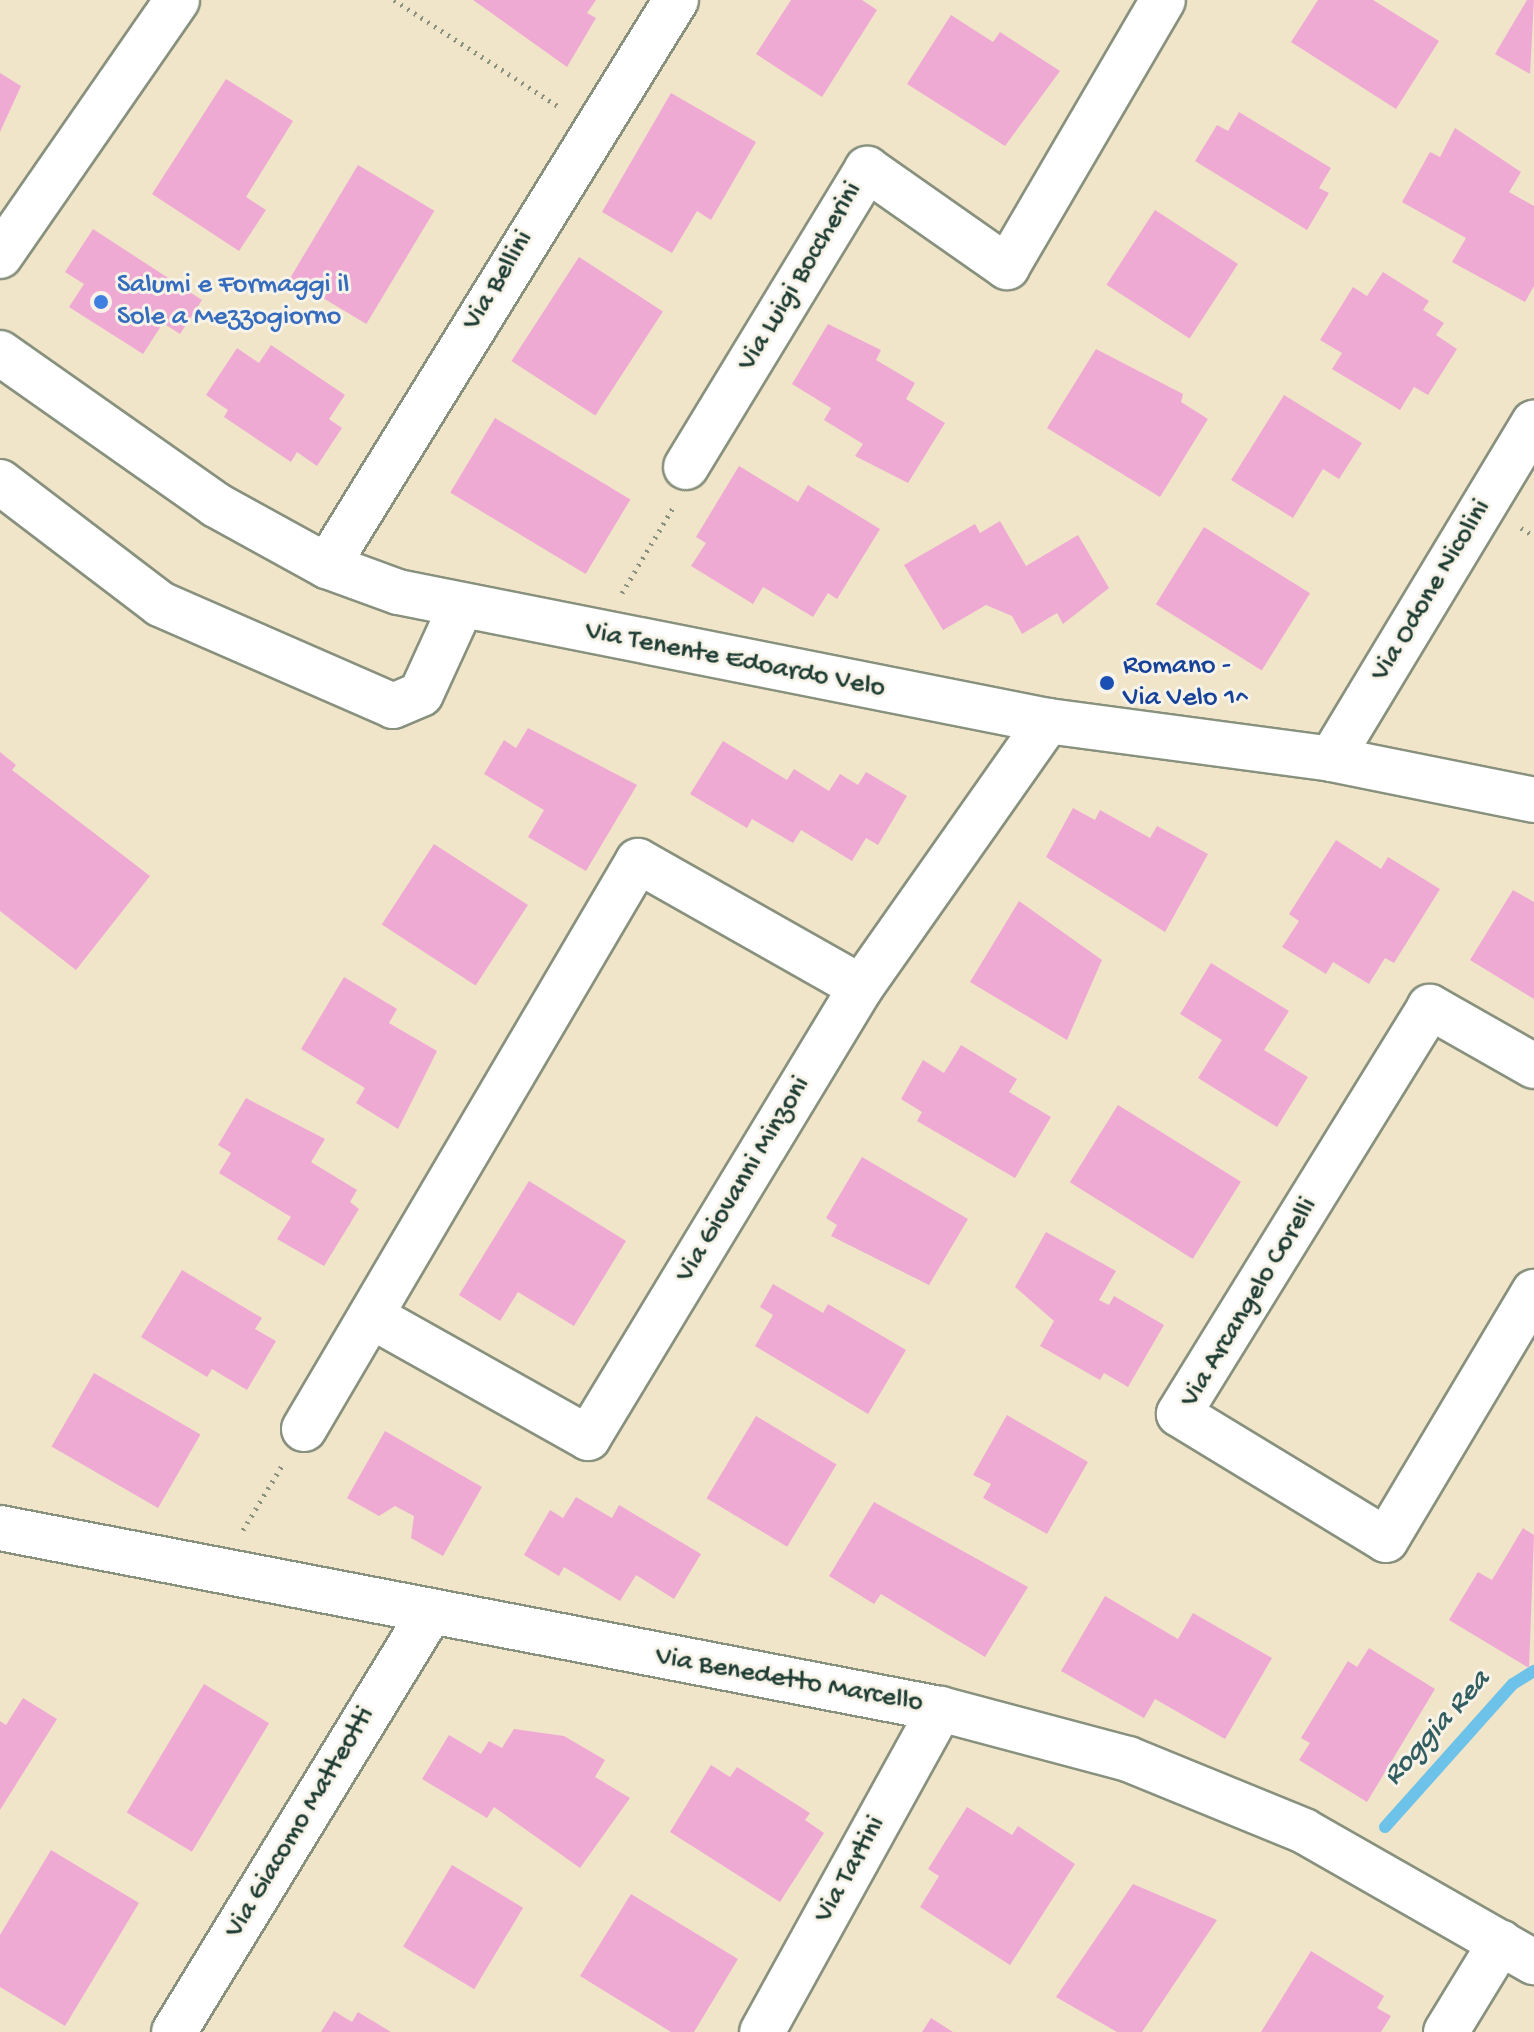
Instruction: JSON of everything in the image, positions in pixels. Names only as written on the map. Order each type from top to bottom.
[{"type":"street","points":[[0,256],[177,0]]},
{"type":"street","name":"Via Bellini","points":[[327,566],[591,128],[676,0]]},
{"type":"street","name":"Via Luigi Boccherini","points":[[686,467],[867,169],[1007,267],[1163,0]]},
{"type":"street","name":"Via Tenente Edoardo Velo","points":[[0,353],[216,505],[327,566],[460,609],[1048,721],[1331,759],[1534,800]]},
{"type":"street","name":"Via Odone Nicolini","points":[[1331,759],[1534,423]]},
{"type":"street","points":[[0,482],[160,604],[393,706],[421,694],[460,609]]},
{"type":"street","name":"Via Giovanni Minzoni","points":[[371,1316],[588,1438],[861,987],[1048,721]]},
{"type":"street","points":[[304,1429],[638,861],[861,987]]},
{"type":"street","name":"Via Arcangelo Corelli","points":[[1534,1066],[1430,1007],[1179,1414],[1386,1540],[1534,1292]]},
{"type":"street","name":"Via Benedetto Marcello","points":[[0,1528],[429,1615],[940,1709],[1128,1759],[1304,1831],[1518,1952]]},
{"type":"street","name":"Via Giacomo Matteotti","points":[[174,2032],[429,1615]]},
{"type":"street","name":"Via Tartini","points":[[762,2032],[940,1709]]},
{"type":"street","points":[[1446,2032],[1518,1952]]},
{"type":"path","points":[[394,0],[591,128]]},
{"type":"path","points":[[597,634],[680,496],[686,467]]},
{"type":"path","points":[[240,1535],[304,1429]]},
{"type":"building","points":[[473,0],[596,0],[587,13],[596,18],[567,67]]},
{"type":"building","points":[[791,0],[862,0],[877,10],[822,97],[756,54]]},
{"type":"building","points":[[1318,0],[1373,0],[1439,41],[1396,109],[1291,42]]},
{"type":"building","points":[[1527,0],[1534,0],[1530,74],[1495,54]]},
{"type":"building","points":[[951,15],[993,42],[1000,32],[1060,71],[1005,146],[907,84]]},
{"type":"building","points":[[0,73],[21,86],[0,132]]},
{"type":"building","points":[[226,79],[293,121],[246,197],[266,210],[239,251],[152,194]]},
{"type":"building","points":[[671,93],[756,142],[711,220],[697,211],[672,253],[602,212]]},
{"type":"building","points":[[1239,112],[1331,168],[1319,188],[1329,193],[1307,230],[1195,161],[1217,125],[1228,131]]},
{"type":"building","points":[[1455,128],[1521,172],[1509,192],[1534,206],[1534,286],[1525,302],[1452,262],[1466,238],[1402,202],[1430,152],[1440,157]]},
{"type":"building","points":[[358,165],[434,211],[366,324],[290,278]]},
{"type":"building","points":[[1155,210],[1238,264],[1190,339],[1107,285]]},
{"type":"building","points":[[93,229],[202,300],[180,334],[163,323],[143,354],[69,307],[84,284],[65,272]]},
{"type":"building","points":[[579,257],[663,311],[595,415],[511,361]]},
{"type":"building","points":[[1383,272],[1429,301],[1423,310],[1444,323],[1436,335],[1457,349],[1428,395],[1414,387],[1400,410],[1332,369],[1342,353],[1320,340],[1353,287],[1367,296]]},
{"type":"building","points":[[828,324],[881,350],[876,360],[915,383],[906,399],[945,423],[908,483],[855,456],[863,444],[824,420],[831,408],[792,384]]},
{"type":"building","points":[[271,345],[345,395],[329,419],[342,428],[317,466],[297,452],[291,462],[224,417],[228,410],[206,395],[237,348],[259,363]]},
{"type":"building","points":[[1096,349],[1183,394],[1181,402],[1208,419],[1160,497],[1047,428]]},
{"type":"building","points":[[1284,395],[1362,443],[1339,479],[1323,469],[1293,518],[1231,480]]},
{"type":"building","points":[[495,418],[630,499],[586,574],[450,493]]},
{"type":"building","points":[[739,466],[798,502],[808,485],[880,529],[837,599],[828,593],[813,617],[763,587],[753,604],[691,566],[706,543],[696,537]]},
{"type":"building","points":[[1000,521],[1026,566],[1078,535],[1109,588],[1063,624],[1057,613],[1022,634],[1012,616],[986,605],[943,630],[904,565],[975,524],[980,533]]},
{"type":"building","points":[[1204,527],[1310,593],[1262,670],[1156,604]]},
{"type":"building","points":[[528,728],[637,785],[586,871],[528,837],[544,810],[484,774],[504,740],[516,748]]},
{"type":"building","points":[[723,741],[787,780],[794,769],[829,791],[840,774],[858,785],[866,772],[907,796],[878,845],[866,838],[852,861],[801,830],[793,843],[752,819],[747,828],[690,794]]},
{"type":"building","points":[[0,752],[16,765],[12,770],[150,876],[76,970],[0,911]]},
{"type":"building","points":[[1073,808],[1095,820],[1100,810],[1150,838],[1157,826],[1208,854],[1165,932],[1046,857]]},
{"type":"building","points":[[1336,840],[1381,869],[1388,857],[1440,889],[1394,963],[1385,958],[1369,984],[1333,962],[1326,974],[1282,947],[1299,921],[1289,914]]},
{"type":"building","points":[[434,844],[528,905],[476,986],[382,925]]},
{"type":"building","points":[[1513,890],[1534,902],[1534,999],[1470,960]]},
{"type":"building","points":[[1019,901],[1102,960],[1067,1040],[970,982]]},
{"type":"building","points":[[1211,963],[1289,1011],[1264,1050],[1308,1077],[1277,1127],[1198,1078],[1222,1040],[1180,1014]]},
{"type":"building","points":[[344,977],[397,1009],[389,1023],[437,1051],[398,1129],[356,1103],[365,1088],[301,1049]]},
{"type":"building","points":[[961,1045],[1017,1079],[1009,1092],[1051,1117],[1015,1178],[917,1121],[922,1112],[901,1099],[923,1060],[944,1073]]},
{"type":"building","points":[[246,1098],[325,1139],[311,1162],[357,1190],[350,1202],[359,1209],[324,1266],[277,1239],[291,1217],[219,1173],[231,1153],[218,1145]]},
{"type":"building","points":[[1118,1105],[1241,1182],[1193,1259],[1070,1182]]},
{"type":"building","points":[[862,1157],[968,1219],[929,1285],[831,1236],[837,1225],[826,1218]]},
{"type":"building","points":[[529,1181],[626,1241],[574,1326],[518,1292],[500,1321],[459,1295]]},
{"type":"building","points":[[1046,1232],[1116,1271],[1099,1300],[1109,1305],[1114,1296],[1164,1325],[1128,1387],[1104,1373],[1100,1380],[1040,1346],[1054,1321],[1015,1287]]},
{"type":"building","points":[[182,1270],[262,1318],[255,1329],[276,1341],[247,1390],[212,1369],[207,1377],[141,1337]]},
{"type":"building","points":[[773,1284],[823,1313],[828,1304],[906,1350],[868,1414],[755,1346],[773,1315],[760,1307]]},
{"type":"building","points":[[94,1373],[201,1434],[158,1508],[52,1447]]},
{"type":"building","points":[[1007,1415],[1088,1462],[1047,1534],[983,1498],[991,1484],[973,1475]]},
{"type":"building","points":[[756,1416],[837,1464],[787,1547],[707,1498]]},
{"type":"building","points":[[385,1431],[482,1487],[443,1556],[411,1538],[414,1516],[395,1506],[379,1516],[347,1498]]},
{"type":"building","points":[[576,1497],[612,1518],[619,1505],[701,1554],[674,1599],[636,1575],[620,1601],[564,1567],[559,1576],[524,1555],[550,1510],[563,1518]]},
{"type":"building","points":[[874,1502],[1028,1587],[985,1657],[881,1594],[874,1604],[829,1576]]},
{"type":"building","points":[[1523,1528],[1534,1535],[1529,1668],[1449,1620],[1478,1572],[1492,1580]]},
{"type":"building","points":[[1105,1596],[1178,1639],[1193,1613],[1272,1658],[1225,1739],[1155,1699],[1144,1718],[1061,1671]]},
{"type":"building","points":[[1369,1648],[1435,1689],[1367,1802],[1299,1760],[1310,1743],[1301,1738],[1348,1661],[1357,1667]]},
{"type":"building","points":[[204,1684],[269,1723],[192,1852],[127,1813]]},
{"type":"building","points":[[23,1698],[57,1719],[0,1810],[0,1721],[6,1725]]},
{"type":"building","points":[[514,1729],[564,1736],[605,1760],[595,1777],[630,1798],[580,1868],[494,1807],[487,1818],[422,1779],[449,1735],[481,1754],[489,1741],[502,1748]]},
{"type":"building","points":[[711,1765],[730,1777],[737,1767],[810,1813],[805,1820],[824,1833],[780,1902],[670,1832]]},
{"type":"building","points":[[967,1807],[1012,1835],[1018,1826],[1075,1864],[1010,1965],[920,1907],[939,1876],[928,1869]]},
{"type":"building","points":[[51,1850],[139,1903],[65,2026],[0,1987],[0,1935]]},
{"type":"building","points":[[452,1865],[523,1908],[474,1989],[403,1946]]},
{"type":"building","points":[[1133,1884],[1217,1920],[1142,2032],[1117,2032],[1056,1997]]},
{"type":"building","points":[[631,1894],[738,1959],[694,2032],[671,2032],[580,1976]]},
{"type":"building","points":[[1311,1951],[1384,1996],[1377,2008],[1391,2016],[1381,2032],[1261,2032]]},
{"type":"building","points":[[334,2011],[352,2022],[358,2012],[391,2032],[321,2032]]},
{"type":"building","points":[[931,2018],[953,2032],[922,2032]]},
{"type":"waterway","name":"Roggia Rea","points":[[1385,1827],[1513,1684],[1534,1671]]},
{"type":"place","name":"Salumi e Formaggi il Sole a Mezzogiorno","points":[[101,302]]},
{"type":"place","name":"Romano - Via Velo 1^","points":[[1107,683]]}]
